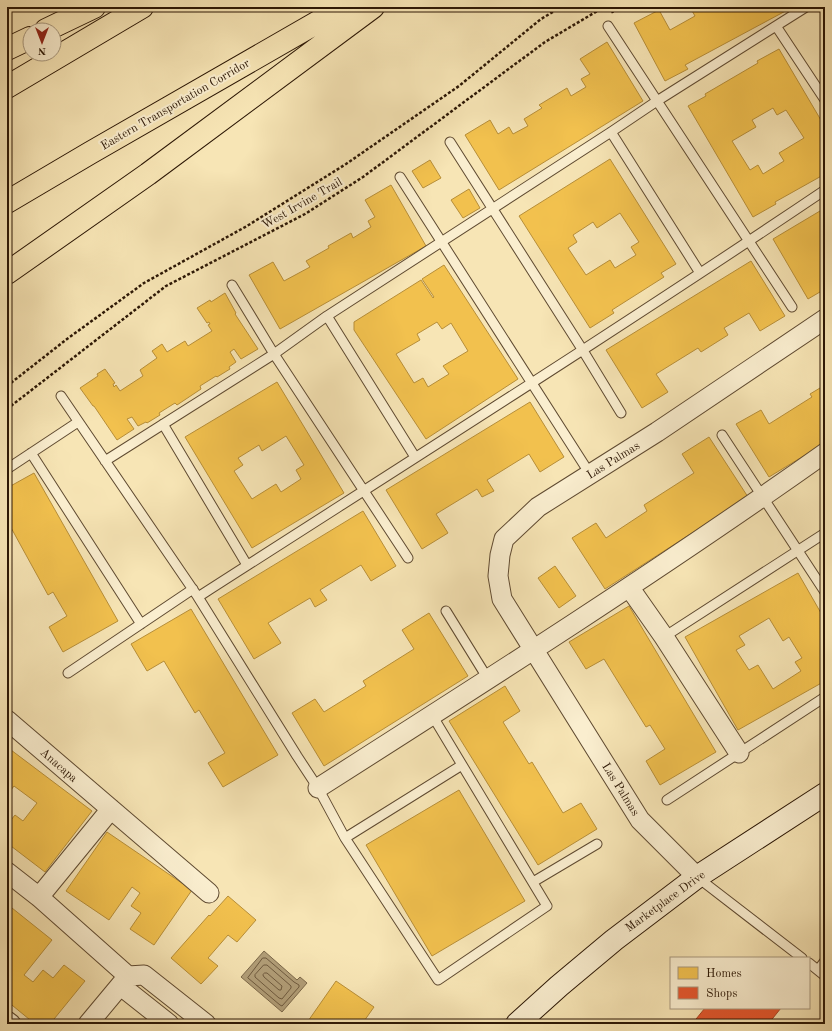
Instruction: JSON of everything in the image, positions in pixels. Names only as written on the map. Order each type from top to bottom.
[{"type":"highway","points":[[62,22],[94,7]]},
{"type":"highway","points":[[7,87],[142,7]]},
{"type":"highway","name":"Eastern Transportation Corridor","points":[[7,202],[96,149],[344,7]]},
{"type":"highway","points":[[7,273],[148,174],[373,7]]},
{"type":"highway","points":[[7,49],[22,42]]},
{"type":"street","name":"Las Palmas","points":[[697,877],[640,820],[502,599],[498,576],[500,555],[504,539],[538,507],[657,432],[825,319]]},
{"type":"street","points":[[318,788],[629,587],[825,454]]},
{"type":"street","points":[[629,587],[664,637],[739,753]]},
{"type":"street","name":"Anacapa","points":[[7,720],[209,893]]},
{"type":"street","name":"Marketplace Drive","points":[[517,1024],[559,986],[620,935],[697,877],[825,794]]},
{"type":"street","points":[[39,897],[111,809]]},
{"type":"street","points":[[10,881],[39,897],[131,979],[169,1024]]},
{"type":"street","points":[[88,1024],[131,979]]},
{"type":"street","points":[[131,979],[206,1024]]},
{"type":"street","points":[[7,1021],[11,1024]]},
{"type":"lane","points":[[105,461],[274,354],[327,316],[611,132],[656,101],[806,7]]},
{"type":"lane","points":[[608,26],[792,307]]},
{"type":"lane","points":[[776,26],[825,100]]},
{"type":"lane","points":[[611,132],[700,273]]},
{"type":"lane","points":[[450,142],[622,413]]},
{"type":"lane","points":[[400,177],[590,474]]},
{"type":"lane","points":[[198,597],[749,242],[825,190]]},
{"type":"lane","points":[[232,285],[274,354],[408,558]]},
{"type":"lane","points":[[327,316],[415,458]]},
{"type":"lane","points":[[61,396],[193,589],[318,788],[345,838],[438,980],[547,906],[432,715]]},
{"type":"lane","points":[[7,469],[78,422]]},
{"type":"lane","points":[[163,424],[247,566]]},
{"type":"lane","points":[[722,435],[825,592]]},
{"type":"lane","points":[[31,453],[141,624]]},
{"type":"lane","points":[[664,637],[825,533]]},
{"type":"lane","points":[[68,672],[193,589]]},
{"type":"lane","points":[[446,611],[488,678]]},
{"type":"lane","points":[[667,800],[825,697]]},
{"type":"lane","points":[[345,838],[462,765]]},
{"type":"lane","points":[[533,882],[597,844]]},
{"type":"lane","points":[[697,877],[801,957]]},
{"type":"lane","points":[[810,964],[821,973],[825,961]]},
{"type":"path","points":[[7,386],[67,339],[144,283],[247,226],[346,164],[458,86],[541,19],[562,7]]},
{"type":"path","name":"West Irvine Trail","points":[[7,409],[166,286],[305,214],[357,181],[545,42],[604,7]]},
{"type":"water","points":[[264,951],[297,980],[300,977],[307,983],[282,1012],[241,977]]},
{"type":"building: Homes","points":[[695,7],[793,7],[685,65],[688,69],[665,81],[634,23],[659,10],[670,30],[695,16],[691,9]]},
{"type":"building: Homes","points":[[607,42],[643,101],[499,190],[465,135],[490,120],[498,134],[509,127],[513,134],[528,126],[524,119],[542,108],[539,105],[567,88],[571,96],[586,87],[581,79],[590,74],[580,59]]},
{"type":"building: Homes","points":[[779,49],[825,127],[825,174],[775,202],[776,204],[753,217],[688,106],[706,96],[705,94],[758,63],[757,61]],"holes":[[[773,108],[777,115],[786,110],[804,138],[779,153],[784,161],[763,174],[758,165],[750,170],[732,141],[756,127],[752,120]]]},
{"type":"building: Homes","points":[[610,159],[676,264],[661,273],[664,277],[612,310],[614,313],[590,328],[519,216]],"holes":[[[620,213],[639,242],[631,247],[636,255],[615,268],[610,260],[586,275],[568,248],[577,242],[573,235],[593,222],[597,228]]]},
{"type":"building: Homes","points":[[430,160],[441,178],[423,188],[412,171]]},
{"type":"building: Homes","points":[[391,185],[426,246],[280,329],[249,275],[273,262],[284,281],[310,267],[306,261],[329,248],[328,246],[351,233],[353,238],[371,227],[368,221],[375,217],[365,200]]},
{"type":"building: Homes","points":[[469,189],[480,208],[463,218],[451,200]]},
{"type":"building: Homes","points":[[825,208],[825,257],[823,258],[825,262],[825,289],[808,299],[773,239]]},
{"type":"building: Homes","points":[[751,261],[785,316],[760,331],[749,313],[724,328],[728,335],[701,352],[698,348],[656,374],[668,392],[642,408],[606,350]]},
{"type":"building: Homes","points":[[444,265],[518,379],[426,439],[354,330],[354,322],[421,280],[433,298],[434,297],[422,279]],"holes":[[[437,322],[442,329],[451,323],[468,351],[443,366],[449,374],[428,387],[423,378],[414,383],[396,354],[420,340],[417,334]]]},
{"type":"building: Homes","points":[[225,293],[236,313],[235,314],[258,349],[241,359],[234,349],[230,352],[236,362],[229,367],[230,369],[200,386],[201,389],[177,405],[175,403],[159,413],[160,415],[147,423],[146,422],[138,426],[132,417],[127,419],[134,429],[117,440],[80,388],[98,376],[97,374],[105,369],[115,383],[113,384],[114,387],[116,385],[120,391],[143,376],[140,370],[157,358],[152,351],[162,344],[167,352],[185,341],[188,346],[212,331],[208,325],[210,324],[209,322],[207,323],[197,308],[210,300],[211,302]]},
{"type":"building: Homes","points":[[277,382],[344,493],[252,548],[185,437]],"holes":[[[286,436],[304,465],[296,470],[301,479],[281,492],[276,484],[252,499],[234,471],[243,465],[238,458],[259,445],[262,451]]]},
{"type":"building: Homes","points":[[825,385],[825,443],[769,477],[736,424],[761,410],[769,424],[812,397],[810,394]]},
{"type":"building: Homes","points":[[530,402],[564,457],[540,472],[529,454],[487,480],[494,491],[482,497],[477,489],[436,514],[448,533],[422,549],[386,490]]},
{"type":"building: Homes","points":[[709,437],[748,497],[605,589],[572,538],[596,523],[606,538],[647,511],[644,505],[694,473],[682,454]]},
{"type":"building: Homes","points":[[34,473],[118,621],[63,652],[49,627],[67,616],[53,592],[48,595],[9,524],[7,525],[7,488]]},
{"type":"building: Homes","points":[[363,511],[396,566],[371,581],[361,565],[320,590],[327,600],[315,607],[310,598],[268,623],[281,643],[254,659],[218,599]]},
{"type":"building: Homes","points":[[825,546],[825,557],[820,548]]},
{"type":"building: Homes","points":[[555,566],[576,596],[559,608],[538,578]]},
{"type":"building: Homes","points":[[798,573],[825,620],[825,681],[738,730],[685,637]],"holes":[[[769,618],[783,641],[789,637],[802,658],[795,662],[801,671],[773,689],[758,665],[749,670],[736,650],[745,645],[739,636]]]},
{"type":"building: Homes","points":[[629,606],[716,752],[660,785],[646,761],[665,749],[650,725],[646,727],[604,659],[586,669],[569,642]]},
{"type":"building: Homes","points":[[191,609],[278,755],[223,787],[208,763],[225,753],[199,710],[195,713],[164,661],[147,671],[131,644]]},
{"type":"building: Homes","points":[[429,613],[468,676],[324,766],[292,713],[315,699],[324,712],[366,686],[363,681],[414,649],[402,630]]},
{"type":"building: Homes","points":[[505,686],[520,711],[503,722],[529,764],[532,762],[563,813],[581,803],[597,829],[538,865],[449,721]]},
{"type":"building: Homes","points":[[7,747],[92,811],[45,872],[7,843],[7,825],[15,815],[23,821],[37,803],[14,786],[7,795]]},
{"type":"building: Homes","points":[[459,790],[525,901],[432,956],[366,845]]},
{"type":"building: Homes","points":[[107,832],[192,890],[154,945],[130,929],[141,913],[131,906],[140,893],[132,887],[109,920],[66,891]]},
{"type":"building: Homes","points":[[228,896],[256,920],[237,942],[228,935],[208,958],[218,966],[201,984],[171,958]]},
{"type":"building: Homes","points":[[12,908],[52,940],[24,975],[33,982],[43,970],[53,978],[64,965],[85,981],[50,1024],[35,1024],[7,1001],[7,914]]},
{"type":"building: Homes","points":[[336,981],[374,1007],[362,1024],[306,1024]]},
{"type":"building: Shops","points":[[704,1009],[780,1009],[769,1023],[771,1024],[692,1024]]}]
